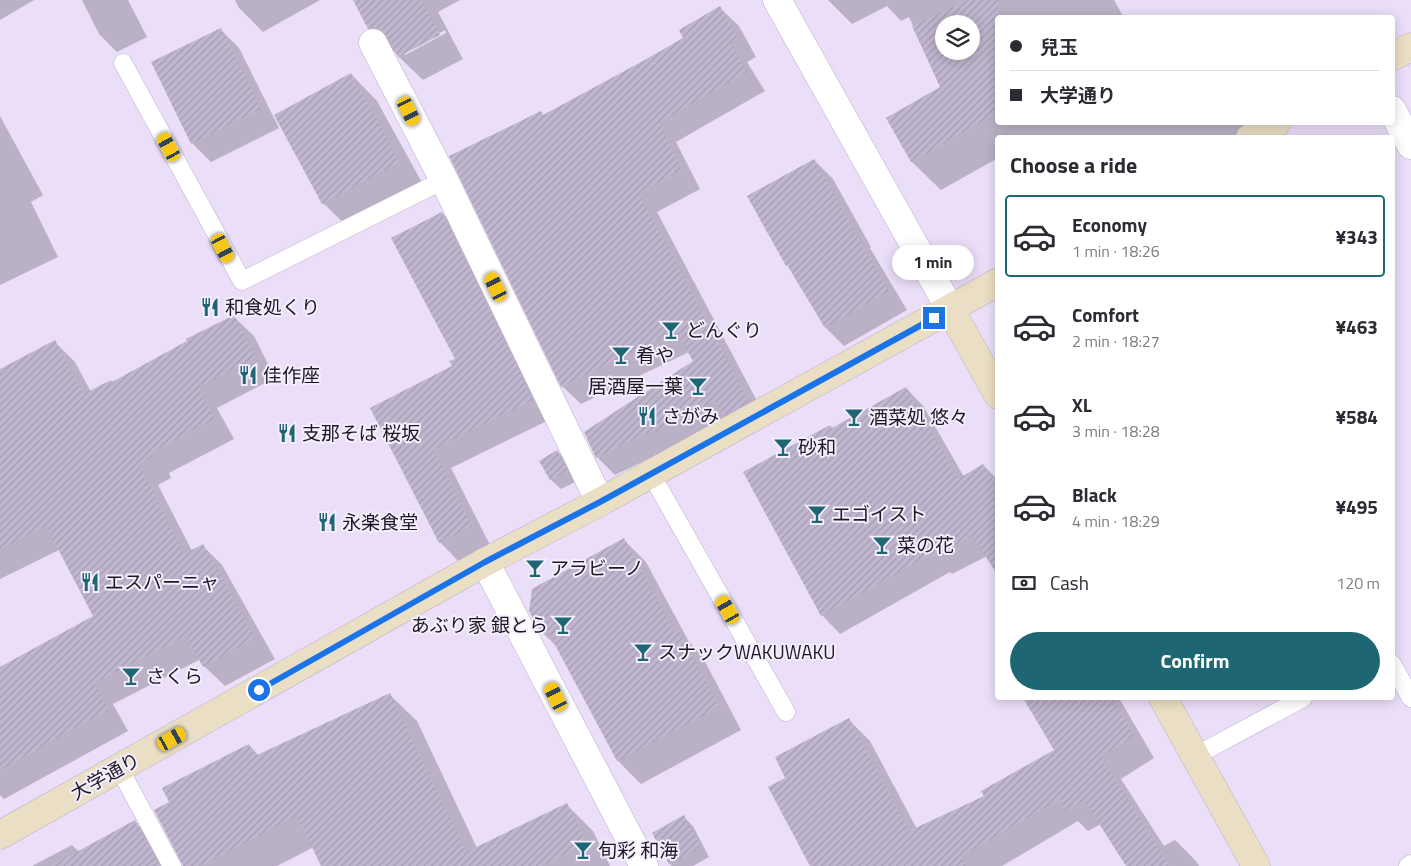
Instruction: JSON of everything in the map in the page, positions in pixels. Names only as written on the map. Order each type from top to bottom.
[{"type":"street","points":[[777,0],[995,390]]},
{"type":"street","points":[[373,43],[444,180],[600,502]]},
{"type":"street","points":[[1395,55],[1411,47]]},
{"type":"street","points":[[1395,116],[1411,145]]},
{"type":"street","points":[[1255,135],[1272,125]]},
{"type":"street","name":"大学通り","points":[[0,835],[485,562],[600,502],[995,284]]},
{"type":"street","points":[[485,562],[644,866]]},
{"type":"street","points":[[1164,700],[1256,866]]},
{"type":"lane","points":[[123,63],[242,281],[444,180]]},
{"type":"lane","points":[[650,474],[786,712]]},
{"type":"lane","points":[[1395,669],[1411,698]]},
{"type":"lane","points":[[1195,756],[1299,700]]},
{"type":"lane","points":[[119,768],[172,866]]},
{"type":"building","points":[[353,0],[421,0],[440,35],[398,57],[382,30],[374,27],[368,29]]},
{"type":"building","points":[[968,0],[998,0],[998,15],[995,15],[995,115],[911,162],[886,118],[940,87],[912,26],[935,15],[935,60],[980,60],[980,15],[936,15]]},
{"type":"building","points":[[720,6],[738,39],[730,43],[747,72],[659,123],[682,170],[639,193],[749,402],[723,416],[715,400],[652,434],[651,431],[596,458],[584,432],[693,361],[676,331],[561,387],[449,156],[541,111],[543,115],[643,61],[683,38],[679,30]]},
{"type":"building","points":[[221,28],[261,109],[191,144],[151,62]]},
{"type":"building","points":[[351,73],[400,162],[322,204],[274,115]]},
{"type":"building","points":[[814,159],[852,229],[889,291],[825,328],[786,266],[747,196]]},
{"type":"building","points":[[442,212],[533,400],[433,449],[472,526],[439,543],[370,408],[452,366],[449,361],[455,359],[391,238]]},
{"type":"building","points":[[234,315],[256,357],[198,388],[215,418],[150,453],[152,457],[139,464],[184,554],[203,544],[255,638],[203,667],[186,636],[94,684],[108,710],[0,770],[0,667],[93,616],[46,526],[0,549],[0,369],[55,340],[83,394],[111,380],[112,382],[187,341],[186,339]]},
{"type":"building","points":[[906,387],[958,479],[983,464],[995,482],[995,571],[973,536],[932,557],[931,554],[821,616],[743,472],[830,425],[832,428]]},
{"type":"building","points":[[557,450],[568,472],[550,480],[539,461]]},
{"type":"building","points":[[624,538],[674,632],[679,630],[719,707],[617,761],[547,630],[541,633],[529,611],[532,589]]},
{"type":"building","points":[[390,693],[466,852],[567,803],[587,844],[542,866],[321,866],[297,816],[200,866],[183,866],[154,810],[169,802],[162,788],[249,744],[255,756]]},
{"type":"building","points":[[1024,700],[1113,700],[1134,736],[1101,757],[1170,866],[1126,866],[1084,800],[1066,811],[1060,799],[962,856],[966,866],[810,866],[768,787],[785,778],[775,757],[849,718],[909,831],[984,796],[981,791],[1054,750]]},
{"type":"building","points":[[684,815],[701,848],[669,864],[652,833]]},
{"type":"building","points":[[135,820],[160,866],[51,866]]},
{"type":"place","name":"和食処くり","points":[[210,307]]},
{"type":"place","name":"どんぐり","points":[[671,330]]},
{"type":"place","name":"肴や","points":[[621,355]]},
{"type":"place","name":"佳作座","points":[[248,375]]},
{"type":"place","name":"居酒屋一葉","points":[[698,386]]},
{"type":"place","name":"さがみ","points":[[647,416]]},
{"type":"place","name":"酒菜処 悠々","points":[[854,417]]},
{"type":"place","name":"支那そば 桜坂","points":[[287,433]]},
{"type":"place","name":"砂和","points":[[783,447]]},
{"type":"place","name":"エゴイスト","points":[[817,514]]},
{"type":"place","name":"永楽食堂","points":[[327,522]]},
{"type":"place","name":"菜の花","points":[[882,545]]},
{"type":"place","name":"アラビーノ","points":[[535,568]]},
{"type":"place","name":"エスパーニャ","points":[[90,582]]},
{"type":"place","name":"あぶり家 銀とら","points":[[563,625]]},
{"type":"place","name":"スナックWAKUWAKU","points":[[643,652]]},
{"type":"place","name":"さくら","points":[[131,676]]},
{"type":"place","name":"旬彩 和海","points":[[583,850]]},
{"type":"route","points":[[259,690],[485,562],[600,502],[934,318]]}]
